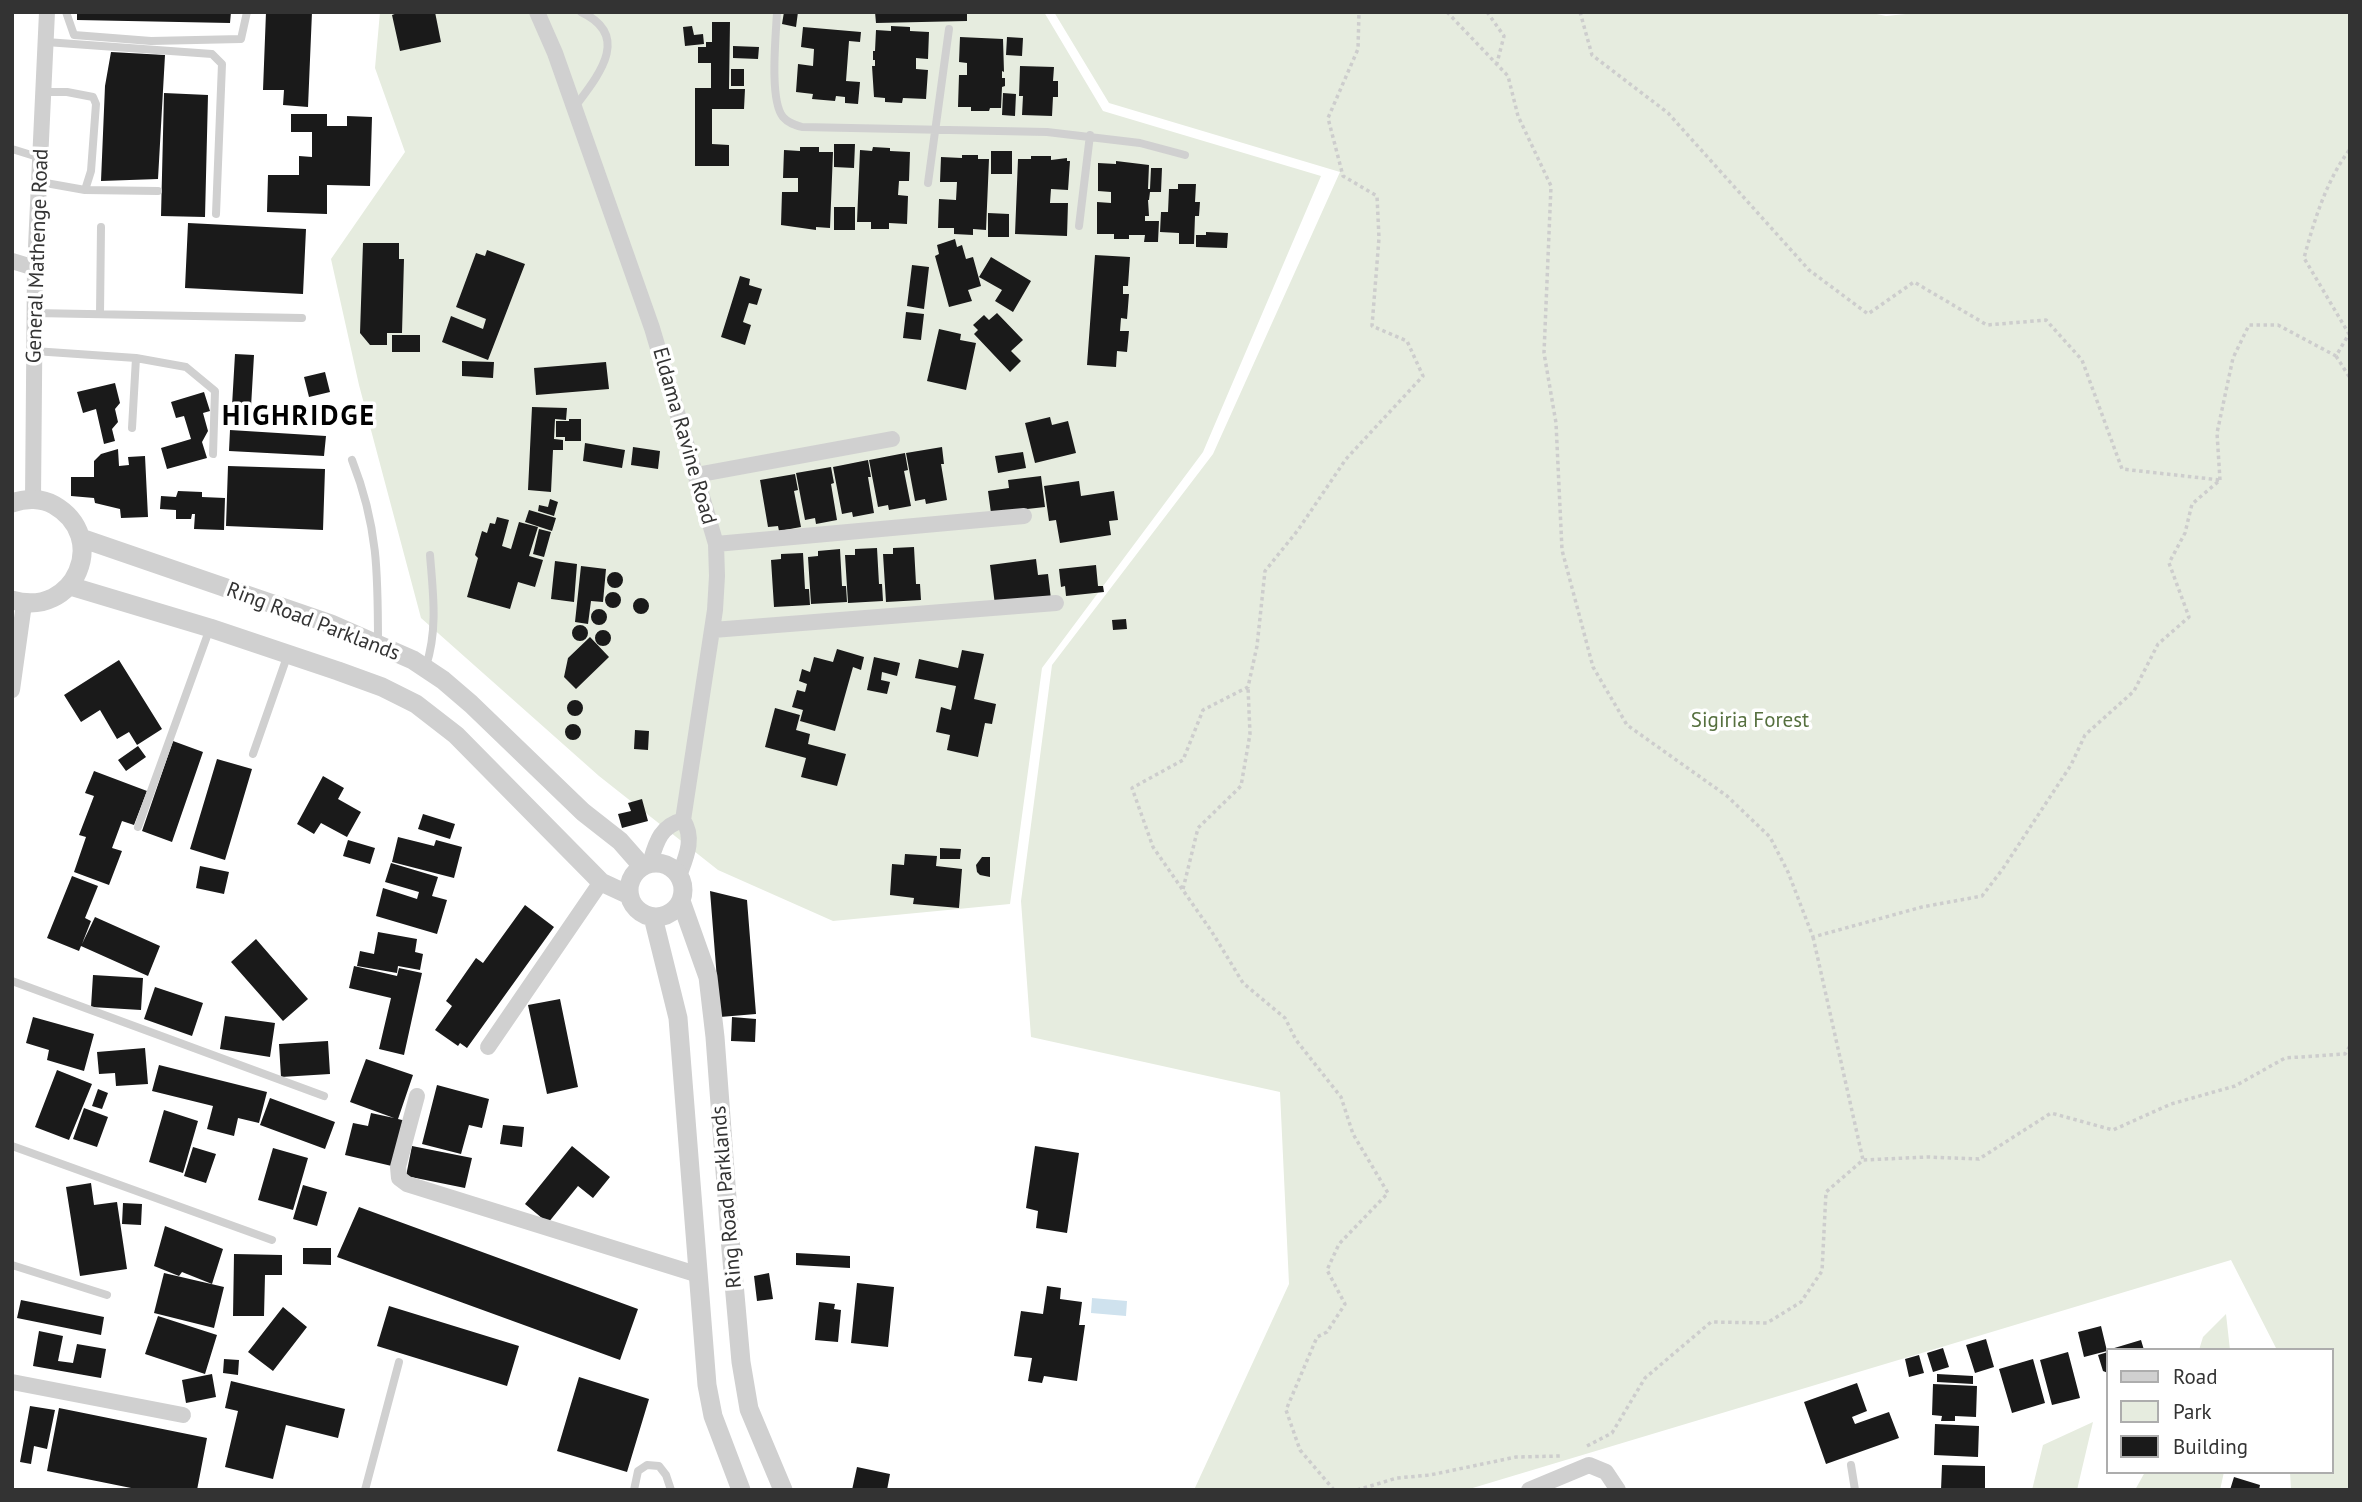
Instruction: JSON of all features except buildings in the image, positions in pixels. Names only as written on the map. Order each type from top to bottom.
[{"type":"street","name":"General Mathenge Road","points":[[33,499],[35,268],[47,12]]},
{"type":"street","name":"Eldama Ravine Road","points":[[537,12],[652,328],[716,544],[717,576],[713,630],[683,820],[687,827],[689,843],[679,876]]},
{"type":"street","points":[[12,261],[35,268]]},
{"type":"street","points":[[696,475],[892,439]]},
{"type":"street","points":[[12,503],[33,499],[49,502],[63,510],[74,523],[80,538],[82,555],[79,572],[70,586],[57,597],[41,603],[18,602],[12,690]]},
{"type":"street","points":[[716,544],[1024,516]]},
{"type":"street","name":"Ring Road Parklands","points":[[80,538],[331,624],[378,643],[425,669],[443,680],[471,704],[583,812],[646,864]]},
{"type":"street","name":"Ring Road Parklands","points":[[70,586],[288,654],[382,687],[416,704],[456,736],[601,883],[629,895]]},
{"type":"street","points":[[713,630],[1056,603]]},
{"type":"street","points":[[646,864],[667,865],[679,876],[682,884],[681,901],[669,914],[653,917],[637,910],[629,895],[631,878],[646,864],[662,833],[673,823],[683,820]]},
{"type":"street","points":[[488,1047],[601,883]]},
{"type":"street","name":"Ring Road Parklands","points":[[681,901],[708,977],[741,1362],[749,1409],[783,1490]]},
{"type":"street","name":"Ring Road Parklands","points":[[653,917],[678,1018],[709,1395],[723,1445],[741,1490]]},
{"type":"street","points":[[417,1096],[398,1167],[399,1178],[407,1184],[699,1275]]},
{"type":"street","points":[[696,1241],[730,1238]]},
{"type":"street","points":[[12,1382],[183,1415]]},
{"type":"street","points":[[1529,1490],[1589,1465],[1606,1472],[1618,1490]]},
{"type":"lane","points":[[66,12],[74,34],[151,41],[242,39],[247,12]]},
{"type":"lane","points":[[574,108],[601,70],[608,45],[599,22],[581,12]]},
{"type":"lane","points":[[777,12],[776,95],[782,116],[792,124],[802,127],[1090,135],[1140,143],[1185,156]]},
{"type":"lane","points":[[928,183],[949,29]]},
{"type":"lane","points":[[46,43],[212,54],[222,64],[216,214]]},
{"type":"lane","points":[[44,92],[67,92],[93,97],[96,104],[91,171],[85,190]]},
{"type":"lane","points":[[1079,226],[1090,135]]},
{"type":"lane","points":[[12,149],[41,158]]},
{"type":"lane","points":[[40,182],[85,190],[158,191]]},
{"type":"lane","points":[[100,227],[100,314]]},
{"type":"lane","points":[[34,313],[302,318]]},
{"type":"lane","points":[[34,351],[136,358],[186,367],[215,391],[213,454]]},
{"type":"lane","points":[[132,428],[136,358]]},
{"type":"lane","points":[[352,460],[373,525],[378,579],[378,643]]},
{"type":"lane","points":[[425,669],[432,646],[435,615],[430,555]]},
{"type":"lane","points":[[138,827],[210,628]]},
{"type":"lane","points":[[253,754],[288,654]]},
{"type":"lane","points":[[12,981],[324,1096]]},
{"type":"lane","points":[[12,1146],[272,1240]]},
{"type":"lane","points":[[12,1265],[107,1295]]},
{"type":"lane","points":[[365,1490],[399,1362]]},
{"type":"lane","points":[[634,1490],[638,1471],[647,1465],[659,1466],[666,1475],[671,1490]]},
{"type":"lane","points":[[1851,1465],[1855,1490]]},
{"type":"path","points":[[1183,890],[1199,828],[1241,786],[1250,734],[1248,687],[1257,646],[1265,571],[1298,530],[1346,458],[1423,376],[1407,341],[1372,326],[1379,238],[1377,196],[1343,176],[1328,118],[1358,49],[1359,12]]},
{"type":"path","points":[[1447,12],[1508,76],[1518,116],[1550,187],[1544,353],[1556,423],[1562,550],[1594,667],[1627,725],[1727,796],[1770,837],[1788,872],[1813,937],[1863,1160]]},
{"type":"path","points":[[1487,12],[1504,36],[1497,64]]},
{"type":"path","points":[[1580,12],[1592,55],[1668,113],[1809,270],[1868,314],[1914,282],[1987,325],[2046,320],[2082,360],[2122,468],[2220,480]]},
{"type":"path","points":[[2336,356],[2349,334],[2304,258],[2314,221],[2340,163],[2350,149]]},
{"type":"path","points":[[2220,480],[2217,433],[2233,358],[2249,325],[2278,325],[2336,356],[2350,378]]},
{"type":"path","points":[[1813,937],[1922,907],[1982,896],[2071,765],[2085,735],[2134,691],[2158,644],[2189,617],[2169,563],[2185,533],[2192,504],[2220,480]]},
{"type":"path","points":[[1248,687],[1203,710],[1183,761],[1132,788],[1153,847],[1212,932],[1243,983],[1285,1018],[1296,1040],[1340,1097],[1353,1134],[1388,1193],[1339,1244],[1326,1270],[1345,1304],[1327,1332],[1317,1337],[1286,1410],[1300,1450],[1334,1490]]},
{"type":"path","points":[[1581,1450],[1612,1433],[1645,1378],[1711,1322],[1767,1324],[1801,1302],[1822,1271],[1826,1192],[1863,1160],[1927,1157],[1979,1159],[2051,1113],[2113,1129],[2171,1104],[2235,1086],[2285,1058],[2345,1055],[2350,1046]]},
{"type":"path","points":[[1357,1490],[1397,1478],[1430,1475],[1516,1457],[1570,1455]]},
{"type":"green space","points":[[380,12],[1044,12],[1103,111],[1321,176],[1203,452],[1042,668],[1010,904],[833,921],[718,870],[599,776],[421,618],[359,385],[331,259],[405,152],[375,68]]},
{"type":"green space","name":"Sigiria Forest","points":[[1054,12],[1867,12],[1886,16],[1926,12],[2350,12],[2350,1490],[2291,1490],[2290,1474],[2334,1474],[2334,1348],[2276,1348],[2231,1260],[1466,1490],[1194,1490],[1289,1284],[1280,1092],[1031,1037],[1021,901],[1052,665],[1213,454],[1340,172],[1109,103]]},
{"type":"green space","points":[[2226,1314],[2230,1348],[2200,1348],[2203,1337]]},
{"type":"green space","points":[[2093,1422],[2077,1490],[2032,1490],[2043,1445]]},
{"type":"green space","points":[[2144,1474],[2224,1474],[2220,1490],[2135,1490]]},
{"type":"water","points":[[1092,1298],[1127,1301],[1126,1316],[1091,1313]]},
{"type":"district","name":"HIGHRIDGE","points":[[299,417]]}]
